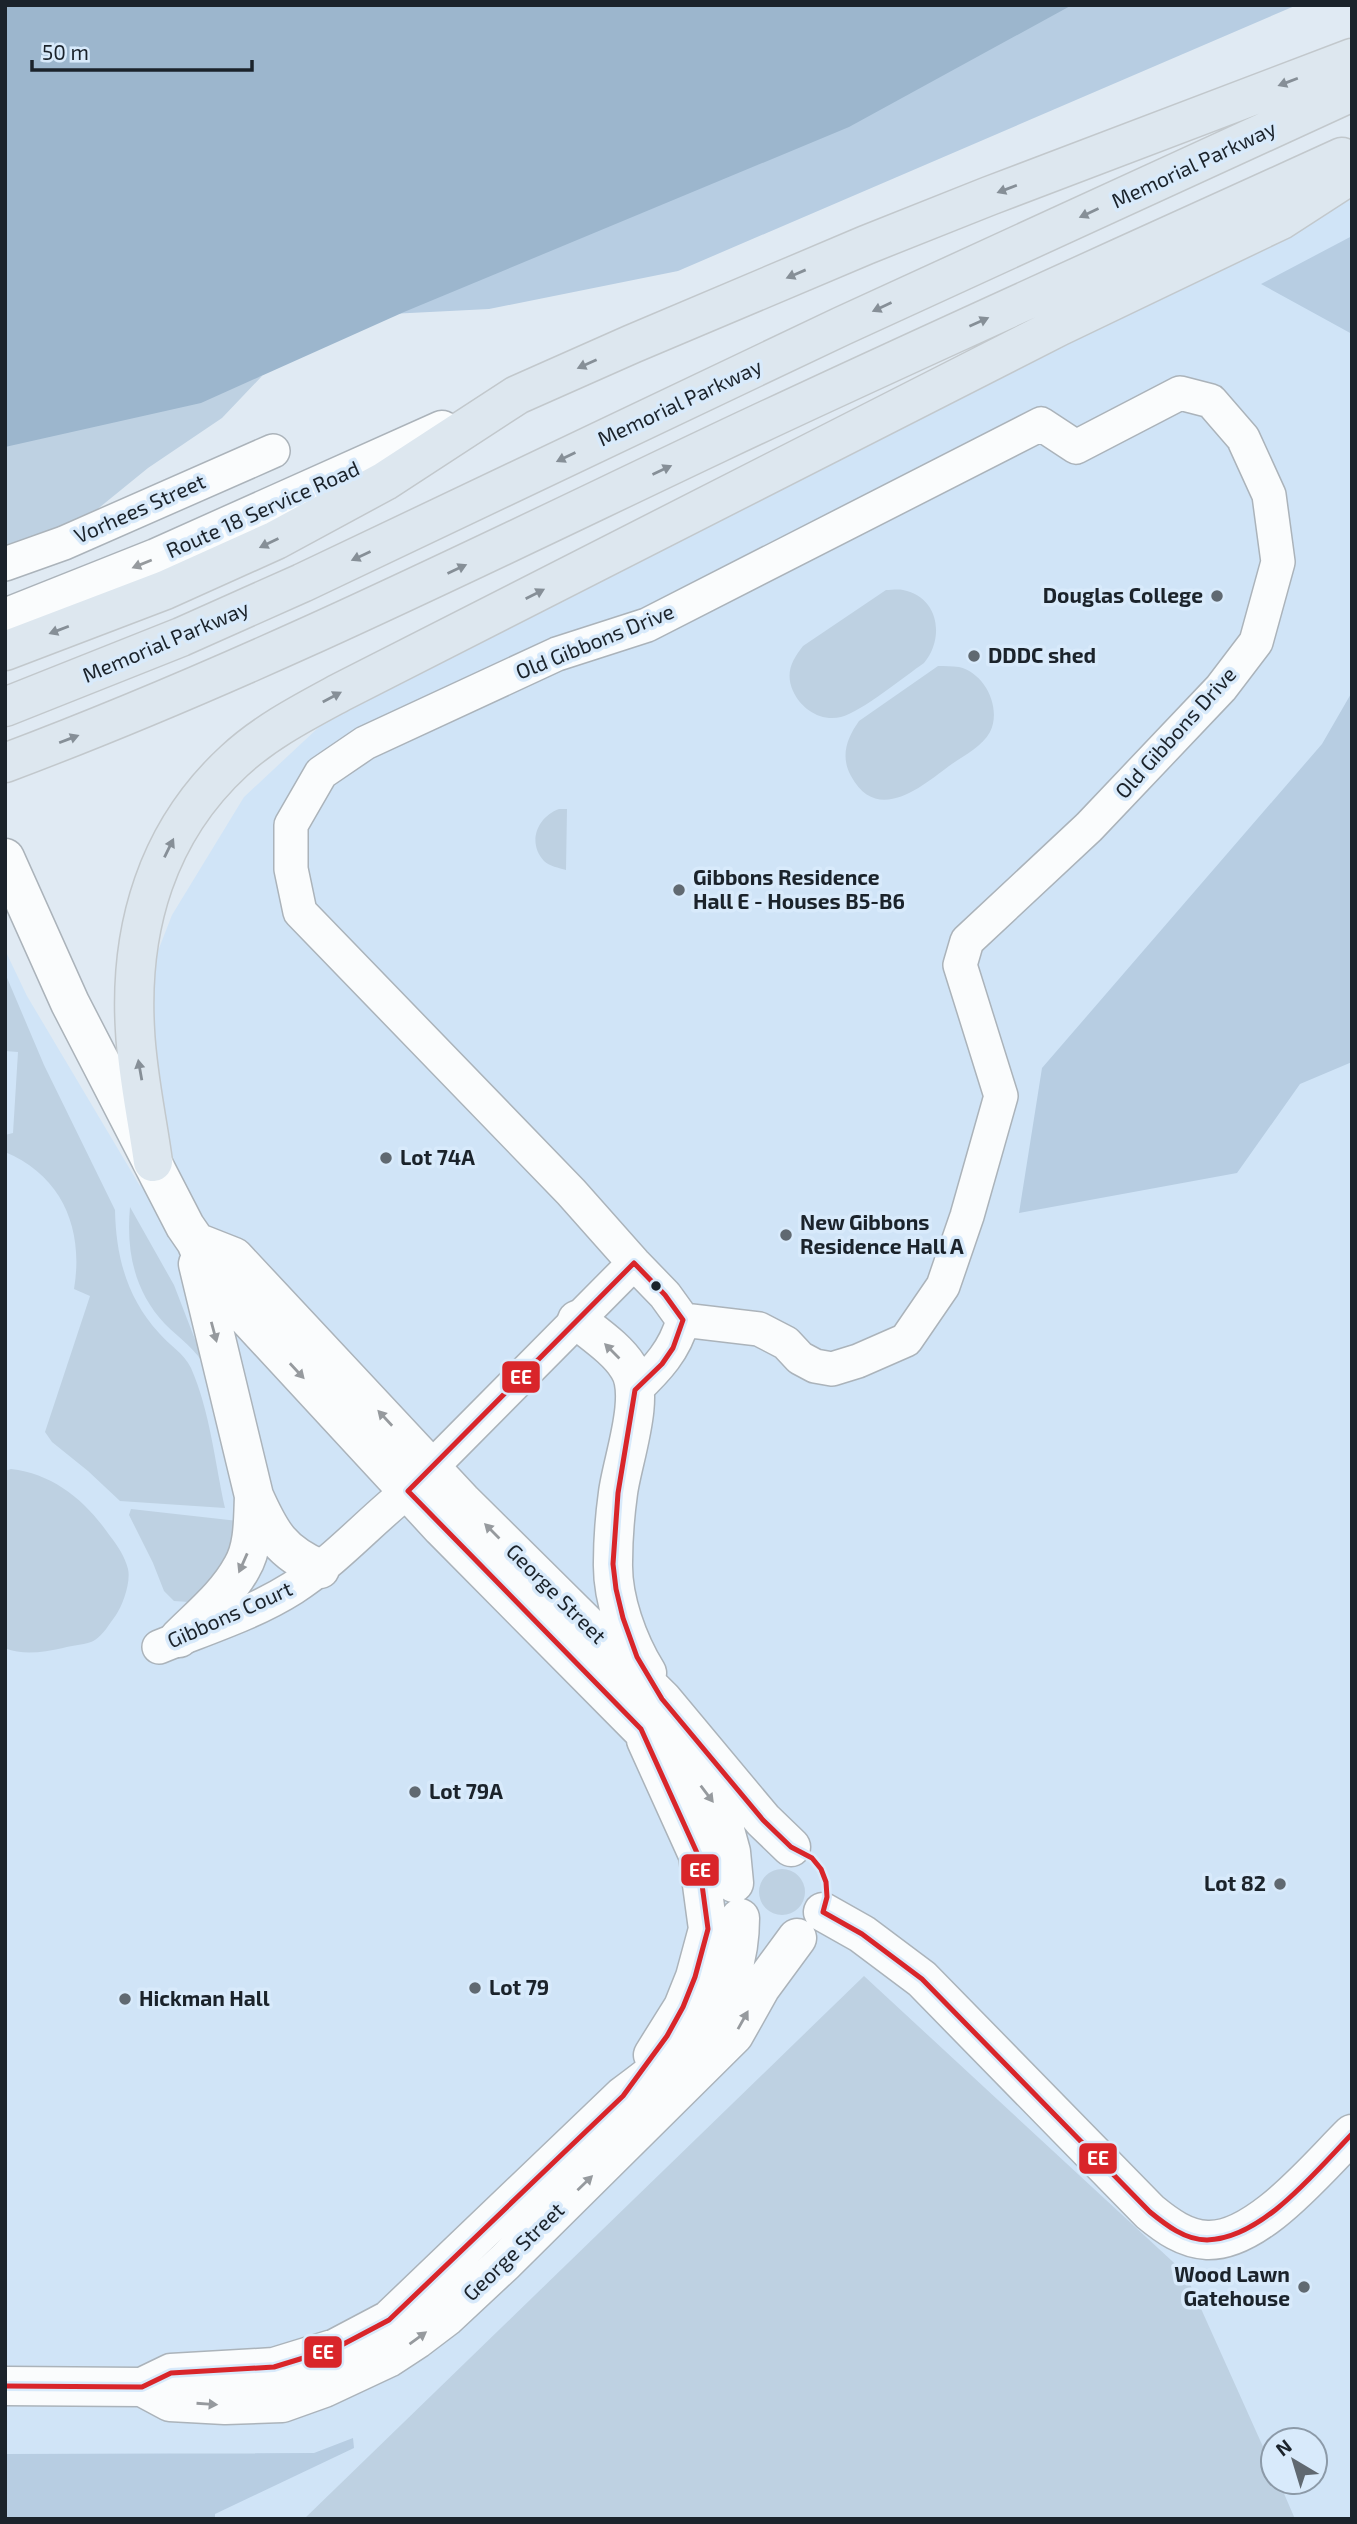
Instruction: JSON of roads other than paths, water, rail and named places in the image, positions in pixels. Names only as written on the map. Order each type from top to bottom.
[{"type":"highway","points":[[5,651],[165,590],[276,540],[386,481],[517,395],[866,245],[1352,58]]},
{"type":"highway","name":"Memorial Parkway","points":[[5,707],[169,642],[302,583],[842,326],[1352,93]]},
{"type":"highway","points":[[5,763],[123,718],[285,649],[869,372],[1352,153]]},
{"type":"highway","points":[[153,1162],[135,1033],[134,978],[139,935],[155,877],[181,823],[235,760],[274,730],[317,705],[1060,326],[1281,220],[1352,174]]},
{"type":"main road","name":"Route 18 Service Road","points":[[5,618],[108,578],[268,510],[517,395]]},
{"type":"main road","name":"George Street","points":[[5,858],[70,1003],[185,1226],[196,1241],[211,1278],[420,1480],[652,1714],[790,1847]]},
{"type":"main road","points":[[196,1241],[200,1278],[254,1496],[267,1525],[280,1545],[297,1559],[320,1569]]},
{"type":"main road","points":[[577,1320],[629,1368],[635,1390],[618,1493],[613,1564],[623,1618],[698,1855],[708,1928],[695,1977],[682,2007],[667,2036],[623,2096]]},
{"type":"main road","points":[[169,1642],[220,1598],[243,1566],[251,1539],[254,1496]]},
{"type":"main road","name":"George Street","points":[[5,2386],[142,2387],[171,2373],[274,2367],[336,2348],[389,2320],[623,2096],[656,2071],[703,2026],[726,1991],[740,1943],[737,1900],[727,1836],[713,1801],[685,1766],[652,1714]]},
{"type":"main road","points":[[810,1925],[827,1897],[826,1882],[821,1869],[812,1858],[790,1847],[775,1846],[754,1854],[744,1863],[737,1900],[746,1926],[762,1937],[772,1939],[810,1925],[862,1934],[922,1979],[1150,2212],[1180,2233],[1208,2240],[1223,2239],[1260,2222],[1352,2134]]},
{"type":"main road","name":"George Street","points":[[142,2387],[170,2402],[225,2405],[282,2403],[324,2388],[378,2363],[417,2339],[446,2317],[505,2262],[734,2035],[761,1987],[810,1925]]},
{"type":"street","name":"Old Gibbons Drive","points":[[1180,393],[1211,401],[1243,438],[1269,495],[1278,562],[1256,642],[1221,688],[1089,827],[967,941],[960,965],[1001,1096],[967,1216],[943,1286],[906,1340],[832,1369],[815,1366],[800,1358],[786,1343],[759,1329],[683,1320],[665,1295],[634,1263],[571,1192],[300,912],[291,869],[291,825],[321,773],[365,743],[556,654],[647,625],[1041,424],[1076,447],[1180,393]]},
{"type":"street","name":"Vorhees Street","points":[[5,564],[64,543],[273,451]]},
{"type":"street","name":"Gibbons Court","points":[[169,1642],[261,1605],[292,1589],[320,1569],[420,1480],[634,1263]]},
{"type":"street","points":[[635,1390],[662,1364],[676,1341],[683,1320]]},
{"type":"place","name":"Douglas College","points":[[1217,596]]},
{"type":"place","name":"DDDC shed","points":[[974,656]]},
{"type":"place","name":"Gibbons Residence Hall E - Houses B5-B6","points":[[679,890]]},
{"type":"place","name":"Lot 74A","points":[[386,1158]]},
{"type":"place","name":"New Gibbons Residence Hall A","points":[[786,1235]]},
{"type":"place","name":"Lot 79A","points":[[415,1792]]},
{"type":"place","name":"Lot 82","points":[[1280,1884]]},
{"type":"place","name":"Lot 79","points":[[475,1988]]},
{"type":"place","name":"Hickman Hall","points":[[125,1999]]},
{"type":"place","name":"Wood Lawn Gatehouse","points":[[1304,2287]]}]
